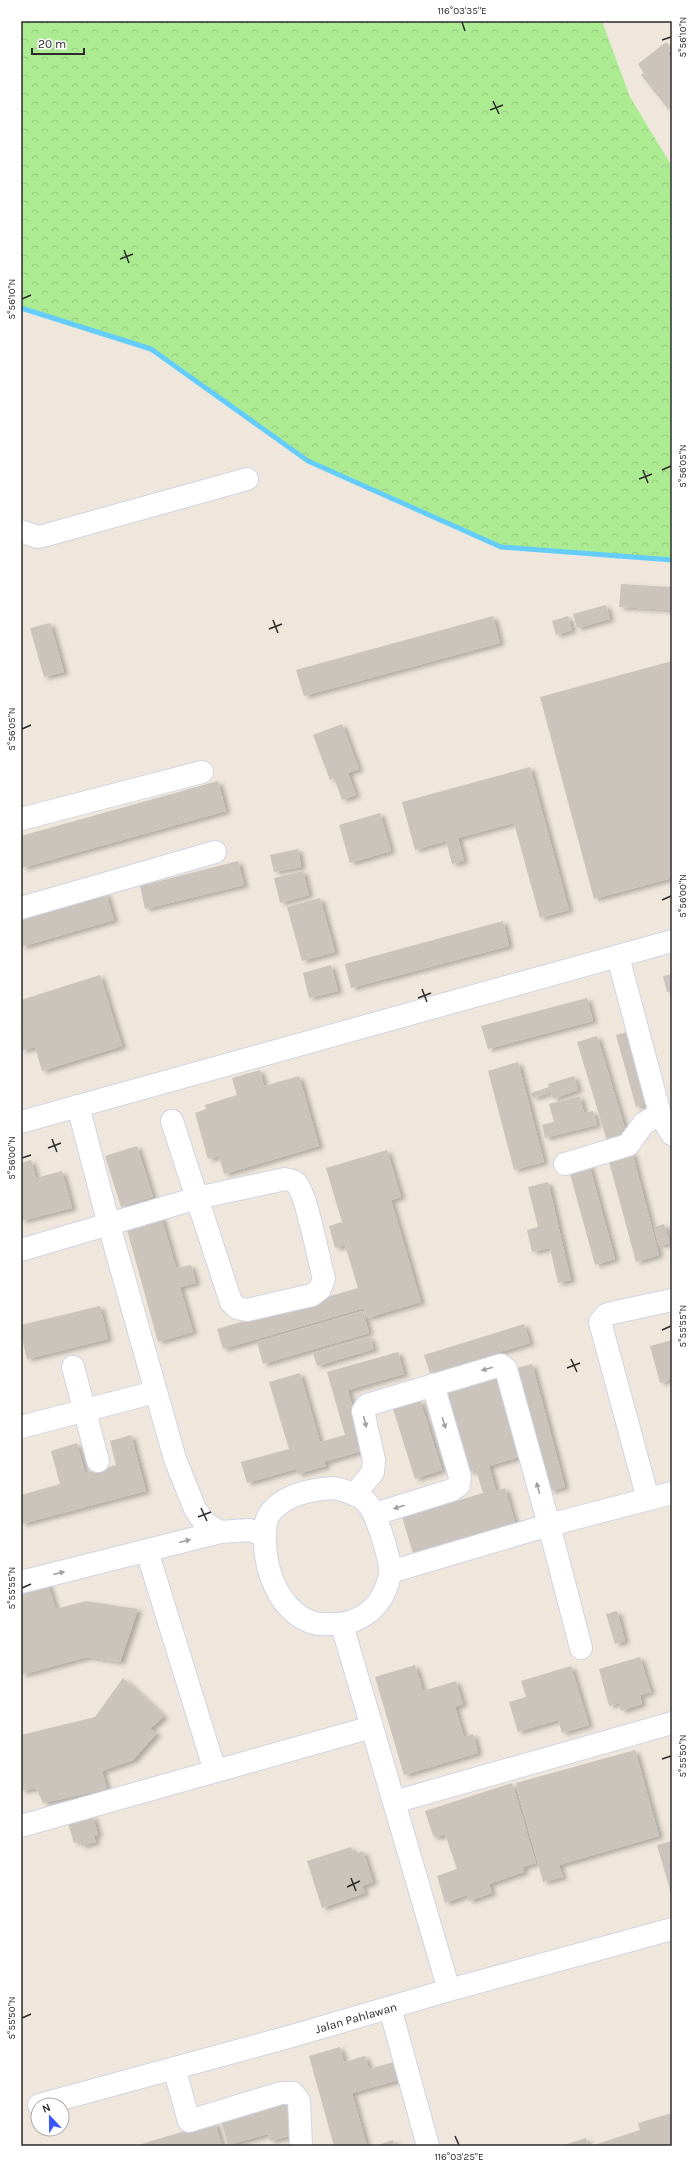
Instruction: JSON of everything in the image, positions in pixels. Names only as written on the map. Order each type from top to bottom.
[{"type":"street","points":[[21,531],[37,537],[43,536],[247,479]]},
{"type":"street","points":[[21,819],[202,772]]},
{"type":"street","points":[[21,908],[215,852]]},
{"type":"street","points":[[21,1122],[672,941]]},
{"type":"street","points":[[618,956],[660,1114],[672,1134]]},
{"type":"street","points":[[78,1106],[109,1225],[175,1459],[190,1499],[204,1522],[220,1532]]},
{"type":"street","points":[[565,1164],[628,1145],[644,1123],[660,1114]]},
{"type":"street","points":[[21,1250],[197,1198],[285,1179],[292,1180],[297,1184],[305,1200],[324,1278],[320,1288],[312,1295],[247,1310],[237,1308],[231,1302],[197,1198],[172,1121]]},
{"type":"street","points":[[648,1499],[600,1322],[606,1315],[612,1313],[672,1300]]},
{"type":"street","points":[[355,1494],[373,1472],[374,1460],[363,1415],[364,1407],[498,1366],[504,1367],[549,1525],[581,1648]]},
{"type":"street","points":[[73,1367],[98,1461]]},
{"type":"street","points":[[375,1514],[452,1490],[459,1485],[460,1477],[433,1385]]},
{"type":"street","points":[[21,1427],[84,1409],[155,1392]]},
{"type":"street","points":[[334,1488],[355,1494],[366,1501],[375,1514],[390,1572],[385,1595],[373,1608],[359,1618],[342,1625],[315,1624],[296,1614],[280,1598],[265,1553],[264,1535],[266,1522],[271,1512],[288,1500],[311,1490],[334,1488]]},
{"type":"street","points":[[390,1572],[549,1525],[672,1493]]},
{"type":"street","points":[[21,1582],[220,1532],[249,1530],[264,1535]]},
{"type":"street","points":[[147,1551],[215,1771]]},
{"type":"street","points":[[342,1625],[449,1990]]},
{"type":"street","points":[[394,1802],[672,1723]]},
{"type":"street","points":[[21,1826],[372,1727]]},
{"type":"street","name":"Jalan Pahlawan","points":[[68,2097],[672,1928]]},
{"type":"street","points":[[390,2008],[428,2146]]},
{"type":"street","points":[[174,2068],[189,2121],[281,2093],[293,2093],[300,2101],[301,2146]]},
{"type":"green space","points":[[21,21],[602,21],[630,97],[670,163],[672,162],[672,560],[501,547],[308,461],[151,349],[21,308]]},
{"type":"building","points":[[666,42],[672,50],[668,54],[672,59],[672,106],[668,109],[641,75],[644,73],[638,64]]},
{"type":"building","points":[[621,584],[672,587],[672,610],[619,607]]},
{"type":"building","points":[[606,605],[610,619],[577,628],[573,614]]},
{"type":"building","points":[[493,616],[500,643],[304,696],[296,670]]},
{"type":"building","points":[[568,616],[572,630],[556,635],[552,621]]},
{"type":"building","points":[[50,623],[64,672],[44,677],[30,628]]},
{"type":"building","points":[[672,661],[672,878],[594,899],[540,697]]},
{"type":"building","points":[[342,724],[359,769],[348,773],[356,795],[342,800],[334,778],[330,780],[313,735]]},
{"type":"building","points":[[530,767],[569,910],[540,918],[514,823],[458,838],[464,861],[452,864],[446,841],[415,850],[402,802]]},
{"type":"building","points":[[218,781],[226,811],[22,868],[21,836]]},
{"type":"building","points":[[380,813],[391,851],[350,863],[339,825]]},
{"type":"building","points":[[298,849],[301,867],[274,872],[270,855]]},
{"type":"building","points":[[238,861],[244,885],[145,909],[140,886]]},
{"type":"building","points":[[303,871],[309,895],[280,903],[274,878]]},
{"type":"building","points":[[106,893],[114,920],[21,947],[21,917]]},
{"type":"building","points":[[320,898],[335,952],[302,961],[287,907]]},
{"type":"building","points":[[503,921],[509,946],[351,988],[345,964]]},
{"type":"building","points":[[331,965],[338,991],[309,998],[303,973]]},
{"type":"building","points":[[672,974],[672,991],[667,992],[663,976]]},
{"type":"building","points":[[100,975],[122,1046],[42,1071],[35,1047],[21,1051],[21,1030],[23,1029],[21,1022],[21,1000]]},
{"type":"building","points":[[587,998],[593,1021],[488,1049],[481,1026]]},
{"type":"building","points":[[631,1031],[651,1103],[636,1107],[616,1035]]},
{"type":"building","points":[[597,1036],[627,1135],[607,1141],[577,1042]]},
{"type":"building","points":[[518,1062],[544,1162],[514,1170],[488,1071]]},
{"type":"building","points":[[260,1070],[264,1086],[299,1076],[319,1146],[224,1174],[219,1156],[208,1159],[195,1113],[206,1109],[205,1105],[237,1095],[232,1078]]},
{"type":"building","points":[[574,1076],[578,1090],[553,1099],[551,1092],[533,1098],[531,1093],[549,1087],[548,1084]]},
{"type":"building","points":[[580,1096],[584,1113],[593,1111],[597,1125],[545,1138],[542,1125],[554,1122],[549,1104]]},
{"type":"building","points":[[137,1146],[153,1197],[121,1207],[105,1156]]},
{"type":"building","points":[[387,1150],[401,1197],[391,1200],[421,1302],[367,1318],[364,1308],[223,1349],[217,1329],[358,1288],[345,1245],[335,1248],[329,1226],[342,1222],[326,1168]]},
{"type":"building","points":[[632,1152],[659,1255],[636,1262],[608,1158]]},
{"type":"building","points":[[31,1160],[36,1178],[62,1171],[72,1208],[21,1221],[21,1163]]},
{"type":"building","points":[[589,1164],[615,1259],[595,1265],[569,1170]]},
{"type":"building","points":[[548,1182],[571,1280],[558,1283],[550,1248],[532,1252],[527,1230],[538,1227],[528,1187]]},
{"type":"building","points":[[161,1216],[176,1268],[191,1265],[196,1283],[180,1287],[193,1332],[158,1342],[126,1226]]},
{"type":"building","points":[[664,1224],[670,1243],[659,1246],[654,1227]]},
{"type":"building","points":[[100,1306],[108,1339],[27,1359],[21,1335],[21,1325]]},
{"type":"building","points":[[363,1311],[369,1333],[263,1364],[257,1342]]},
{"type":"building","points":[[524,1324],[530,1343],[430,1373],[424,1355]]},
{"type":"building","points":[[370,1337],[374,1349],[317,1366],[313,1353]]},
{"type":"building","points":[[672,1340],[672,1379],[660,1383],[650,1346]]},
{"type":"building","points":[[398,1352],[404,1374],[348,1390],[359,1431],[369,1449],[324,1462],[326,1466],[298,1474],[296,1469],[247,1483],[241,1462],[289,1449],[269,1382],[300,1373],[320,1442],[345,1435],[327,1372]]},
{"type":"building","points":[[532,1364],[565,1487],[550,1491],[517,1368]]},
{"type":"building","points":[[496,1374],[519,1457],[489,1466],[496,1491],[505,1488],[515,1523],[413,1553],[402,1517],[483,1493],[476,1470],[469,1472],[445,1388]]},
{"type":"building","points":[[420,1400],[442,1470],[415,1479],[393,1409]]},
{"type":"building","points":[[131,1435],[146,1491],[21,1524],[21,1495],[60,1484],[51,1451],[77,1443],[85,1473],[116,1465],[110,1441]]},
{"type":"building","points":[[46,1579],[56,1609],[86,1601],[138,1609],[120,1662],[87,1657],[21,1675],[21,1586]]},
{"type":"building","points":[[617,1611],[625,1641],[615,1644],[606,1614]]},
{"type":"building","points":[[640,1657],[651,1692],[640,1695],[642,1704],[621,1711],[619,1703],[609,1706],[599,1669]]},
{"type":"building","points":[[415,1665],[423,1691],[456,1681],[463,1704],[455,1707],[464,1737],[473,1734],[478,1753],[404,1775],[375,1677]]},
{"type":"building","points":[[571,1666],[589,1725],[562,1733],[558,1720],[518,1732],[509,1702],[526,1697],[521,1681]]},
{"type":"building","points":[[123,1678],[164,1716],[150,1729],[157,1733],[133,1760],[102,1771],[107,1789],[43,1803],[36,1788],[21,1791],[21,1735],[95,1717]]},
{"type":"building","points":[[635,1750],[659,1836],[559,1865],[563,1877],[543,1882],[516,1783]]},
{"type":"building","points":[[512,1783],[536,1863],[523,1867],[524,1872],[489,1884],[492,1893],[469,1901],[467,1895],[445,1903],[437,1876],[457,1869],[445,1834],[434,1838],[425,1811]]},
{"type":"building","points":[[93,1816],[98,1835],[94,1836],[96,1842],[81,1846],[80,1841],[74,1843],[68,1823]]},
{"type":"building","points":[[672,1841],[672,1897],[657,1845]]},
{"type":"building","points":[[351,1847],[354,1854],[363,1851],[373,1882],[362,1886],[365,1893],[322,1908],[307,1861]]},
{"type":"building","points":[[340,2047],[344,2062],[365,2056],[369,2069],[394,2062],[399,2080],[352,2093],[367,2146],[334,2146],[309,2056]]},
{"type":"building","points":[[288,2096],[298,2134],[270,2141],[268,2134],[228,2145],[221,2121]]},
{"type":"building","points":[[672,2113],[672,2146],[591,2146],[640,2130],[638,2123]]},
{"type":"building","points":[[215,2122],[222,2146],[135,2146]]},
{"type":"building","points":[[586,2138],[588,2146],[561,2146]]},
{"type":"building","points":[[393,2140],[395,2146],[375,2146]]},
{"type":"waterway","points":[[21,308],[151,349],[308,461],[501,547],[672,560]]}]
